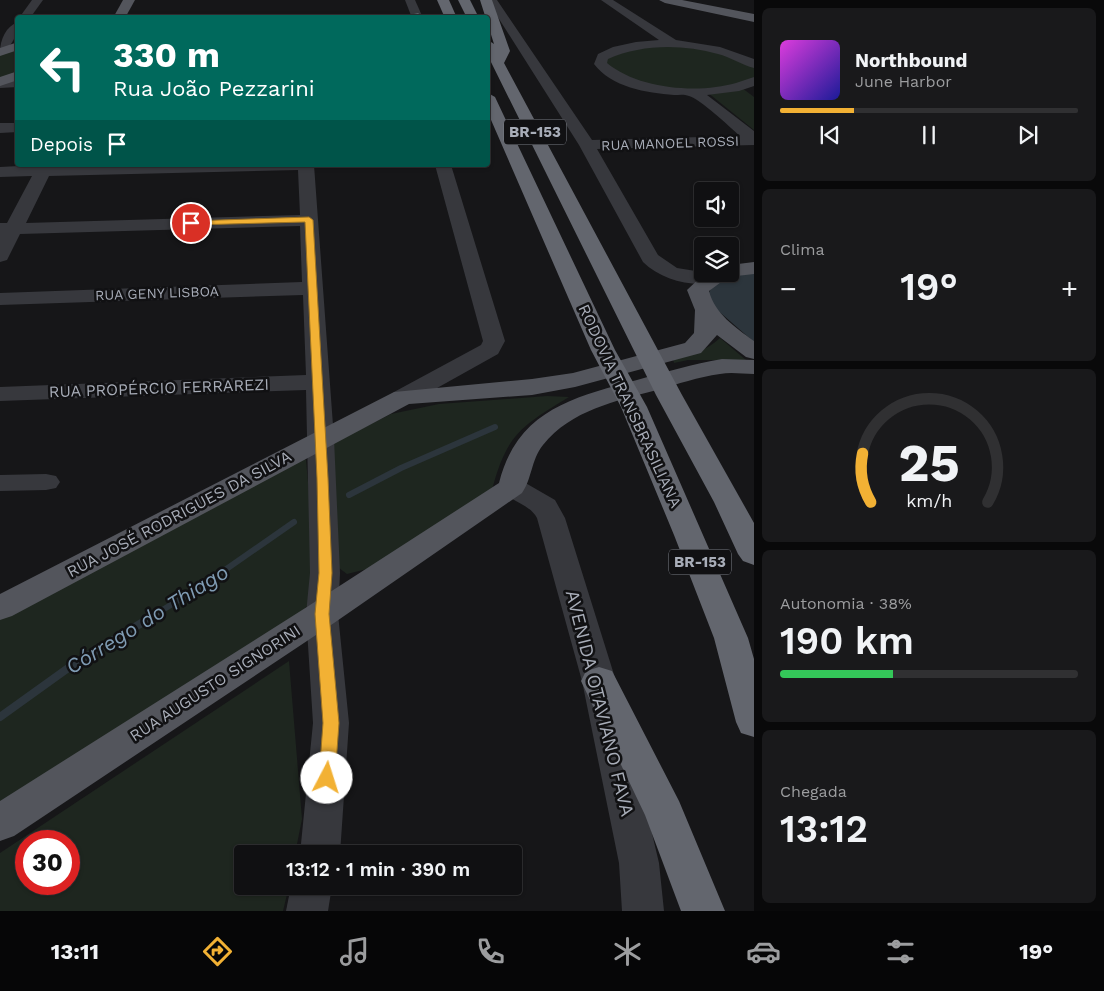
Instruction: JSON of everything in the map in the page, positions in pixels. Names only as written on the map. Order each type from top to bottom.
[{"type":"highway","points":[[443,0],[450,15]]},
{"type":"highway","points":[[464,0],[472,15]]},
{"type":"highway","points":[[486,0],[503,51],[498,64]]},
{"type":"highway","name":"BR-153","points":[[490,48],[669,395],[729,502],[754,554]]},
{"type":"highway","name":"RODOVIA TRANSBRASILIANA","points":[[490,102],[603,350],[634,407],[731,638],[754,722]]},
{"type":"highway","points":[[490,119],[502,130]]},
{"type":"highway","points":[[599,681],[665,814],[703,911]]},
{"type":"main road","points":[[120,15],[128,0]]},
{"type":"main road","points":[[665,0],[754,18]]},
{"type":"main road","points":[[690,0],[754,13]]},
{"type":"main road","points":[[0,52],[15,47]]},
{"type":"main road","points":[[714,282],[698,290],[698,298],[706,310],[730,334],[754,352]]},
{"type":"main road","points":[[402,397],[532,387],[575,380],[660,359],[693,348],[700,341],[706,334],[708,324],[706,310]]},
{"type":"main road","points":[[512,487],[517,466],[530,442],[550,422],[584,402],[700,370],[722,366],[754,367]]},
{"type":"main road","name":"RUA JOSÉ RODRIGUES DA SILVA","points":[[0,608],[402,397]]},
{"type":"main road","name":"RUA AUGUSTO SIGNORINI","points":[[0,823],[322,614],[512,487]]},
{"type":"street","points":[[26,15],[38,0]]},
{"type":"street","points":[[410,0],[417,15]]},
{"type":"street","points":[[492,0],[587,145],[650,258],[658,267],[684,276],[694,275]]},
{"type":"street","points":[[601,3],[619,23]]},
{"type":"street","points":[[601,3],[674,44]]},
{"type":"street","points":[[0,48],[15,30]]},
{"type":"street","points":[[634,34],[648,45]]},
{"type":"street","points":[[752,83],[732,88],[693,91],[640,85],[620,79],[606,71],[600,64],[602,57],[612,51],[648,45],[674,44],[732,54],[754,64]]},
{"type":"street","points":[[732,54],[754,54]]},
{"type":"street","points":[[693,91],[754,140]]},
{"type":"street","points":[[0,128],[15,127]]},
{"type":"street","name":"RUA MANOEL ROSSI","points":[[587,145],[754,140]]},
{"type":"street","points":[[0,172],[45,168],[131,167]]},
{"type":"street","points":[[306,167],[321,440],[326,573],[322,614],[331,723],[321,845]]},
{"type":"street","name":"RUA JOSÉ RODRIGUES DA SILVA","points":[[402,397],[490,349],[494,341],[444,167]]},
{"type":"street","points":[[0,256],[7,228],[45,168]]},
{"type":"street","points":[[7,228],[309,220]]},
{"type":"street","name":"RUA GENY LISBOA","points":[[0,299],[313,288]]},
{"type":"street","name":"RUA PROPÉRCIO FERRAREZI","points":[[0,394],[318,382]]},
{"type":"street","points":[[0,483],[46,482]]},
{"type":"street","name":"AVENIDA OTAVIANO FAVA","points":[[512,487],[545,506],[551,518],[599,681],[639,863],[643,911]]},
{"type":"street","points":[[306,911],[310,895]]},
{"type":"shaded area","points":[[681,46],[727,54],[754,67],[754,77],[729,87],[674,89],[641,84],[629,80],[606,65],[608,58],[634,48]]},
{"type":"shaded area","points":[[15,50],[15,74],[0,79],[0,55]]},
{"type":"shaded area","points":[[742,88],[754,97],[754,130],[707,92]]},
{"type":"shaded area","points":[[754,272],[754,342],[715,308],[708,297],[714,285],[718,282],[739,282],[739,275]]},
{"type":"shaded area","points":[[720,338],[746,360],[688,360],[674,363],[673,359],[698,352]]},
{"type":"shaded area","points":[[547,396],[569,397],[539,416],[518,433],[504,456],[492,490],[367,569],[347,574],[335,565],[333,443],[391,414],[439,404]]},
{"type":"shaded area","points":[[297,455],[306,460],[318,592],[299,616],[0,811],[0,616]]},
{"type":"shaded area","points":[[289,661],[302,819],[297,845],[234,845],[234,895],[287,895],[283,911],[0,911],[0,853],[15,843],[15,895],[80,895],[80,830],[35,830]]},
{"type":"waterway","name":"Córrego do Thiago","points":[[349,495],[401,468],[495,427]]},
{"type":"waterway","name":"Córrego do Thiago","points":[[146,620],[202,586],[294,522]]},
{"type":"waterway","name":"Córrego do Thiago","points":[[0,717],[71,666],[148,619]]},
{"type":"route","points":[[191,223],[309,220],[326,573],[322,614],[331,723],[327,778]]}]
